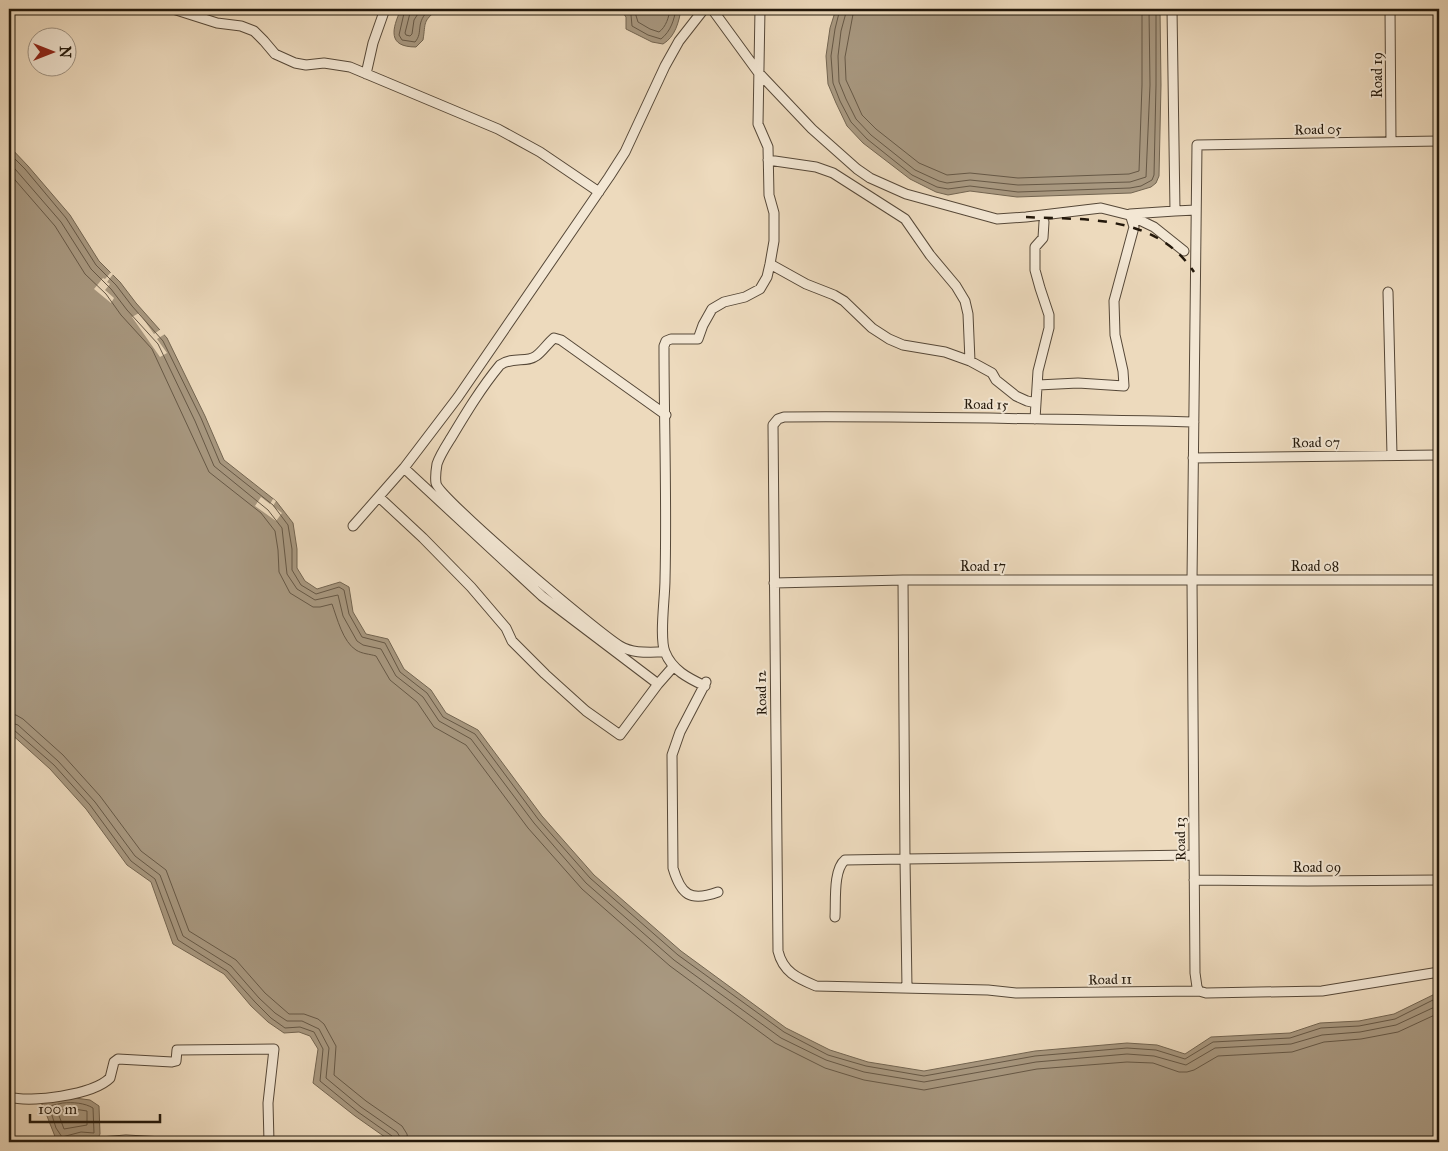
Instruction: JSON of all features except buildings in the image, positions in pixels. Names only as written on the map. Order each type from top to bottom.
[{"type":"street","points":[[172,9],[216,23],[241,26],[254,31],[275,54],[295,63],[306,65],[324,63],[350,66],[498,129],[540,152],[599,192]]},
{"type":"street","points":[[366,74],[373,43],[385,9]]},
{"type":"street","points":[[353,526],[404,468],[477,370],[599,192],[625,152],[651,92],[679,41],[704,9]]},
{"type":"street","points":[[712,9],[758,72],[812,129],[857,169],[870,178],[906,194],[997,219],[1101,208],[1129,215],[1154,228],[1184,251]]},
{"type":"street","points":[[718,892],[703,898],[692,896],[683,890],[677,882],[673,868],[672,755],[680,732],[705,684],[688,678],[673,667],[664,652],[662,636],[666,579],[664,346],[666,341],[671,339],[698,339],[712,309],[724,302],[745,297],[760,289],[767,277],[774,241],[775,222],[769,195],[766,140],[758,124],[760,9]]},
{"type":"street","points":[[1172,9],[1175,211]]},
{"type":"street","name":"Road 19","points":[[1390,9],[1391,142]]},
{"type":"street","name":"Road 05","points":[[1197,145],[1439,141]]},
{"type":"street","name":"Road 13","points":[[1197,145],[1192,685],[1195,973],[1199,991]]},
{"type":"street","points":[[768,160],[816,167],[833,173],[905,219],[935,261],[956,286],[965,301],[968,314],[970,361]]},
{"type":"street","points":[[1038,385],[1078,383],[1112,387],[1124,386],[1123,371],[1115,335],[1114,301],[1134,227],[1130,214],[1196,210]]},
{"type":"street","points":[[1036,418],[1038,371],[1049,328],[1048,315],[1036,270],[1035,254],[1035,246],[1043,238],[1044,222]]},
{"type":"street","points":[[770,264],[806,284],[844,301],[872,328],[889,339],[903,345],[945,352],[970,361],[992,372],[996,380],[1016,396],[1027,402],[1036,403]]},
{"type":"street","points":[[1388,292],[1392,455]]},
{"type":"street","points":[[664,652],[631,650],[621,646],[591,624],[504,551],[445,497],[436,486],[436,475],[437,464],[442,454],[466,413],[500,365],[512,359],[536,357],[554,338],[561,340],[666,415]]},
{"type":"street","name":"Road 15","points":[[778,419],[784,417],[913,416],[1194,422]]},
{"type":"street","name":"Road 12","points":[[778,419],[773,425],[778,950],[784,968]]},
{"type":"street","name":"Road 07","points":[[1193,458],[1439,455]]},
{"type":"street","points":[[404,468],[542,596],[658,684]]},
{"type":"street","points":[[378,497],[423,538],[470,587],[506,628],[512,641],[525,654],[586,710],[620,735],[673,667]]},
{"type":"street","points":[[903,580],[907,988]]},
{"type":"street","name":"Road 17","points":[[774,583],[903,580],[1192,580]]},
{"type":"street","name":"Road 08","points":[[1192,580],[1439,580]]},
{"type":"street","points":[[835,916],[836,880],[841,863],[845,860],[1194,855]]},
{"type":"street","name":"Road 09","points":[[1194,880],[1439,880]]},
{"type":"street","name":"Road 11","points":[[784,968],[816,986],[988,990],[1016,993],[1322,991],[1439,972]]},
{"type":"street","points":[[9,1097],[19,1099],[50,1098],[96,1087],[110,1078],[114,1062],[118,1059],[172,1062],[176,1061],[177,1050],[274,1049],[268,1096],[269,1142]]},
{"type":"street","points":[[100,1142],[126,1140],[164,1142]]},
{"type":"water","points":[[401,9],[438,9],[427,20],[423,40],[416,47],[400,44],[394,36],[395,23]]},
{"type":"water","points":[[620,9],[681,9],[678,24],[671,37],[663,44],[652,42],[626,29],[626,17]]},
{"type":"water","points":[[836,9],[1160,9],[1159,176],[1156,183],[1151,187],[1131,193],[1017,197],[970,191],[948,195],[936,192],[910,179],[863,143],[847,126],[836,103],[828,84],[826,56],[830,28]]},
{"type":"water","points":[[9,146],[70,215],[99,261],[120,282],[167,338],[224,460],[276,501],[293,523],[297,549],[297,568],[305,581],[317,589],[340,582],[349,587],[353,612],[366,634],[388,639],[404,669],[431,690],[446,713],[478,730],[542,816],[594,875],[681,951],[786,1028],[830,1050],[868,1062],[924,1071],[1035,1051],[1127,1043],[1157,1045],[1185,1054],[1211,1037],[1290,1033],[1320,1023],[1359,1021],[1394,1014],[1439,992],[1439,1142],[392,1142],[313,1083],[318,1049],[310,1036],[299,1032],[284,1033],[268,1022],[251,1006],[224,974],[173,944],[151,882],[127,865],[86,809],[50,769],[9,732]]},
{"type":"water","points":[[75,1098],[90,1100],[99,1106],[100,1134],[98,1138],[82,1137],[65,1141],[56,1139],[45,1111],[41,1107],[43,1102]]},
{"type":"pier","points":[[112,271],[114,273],[107,282],[110,284],[105,290],[114,298],[111,303],[94,289]]},
{"type":"pier","points":[[139,313],[154,334],[161,329],[165,334],[157,339],[167,353],[160,357],[132,317]]},
{"type":"pier","points":[[261,497],[270,504],[273,499],[276,501],[273,506],[282,513],[276,521],[255,506]]},
{"type":"railway","points":[[1026,217],[1096,220],[1140,230],[1160,239],[1178,253],[1194,272]]}]
